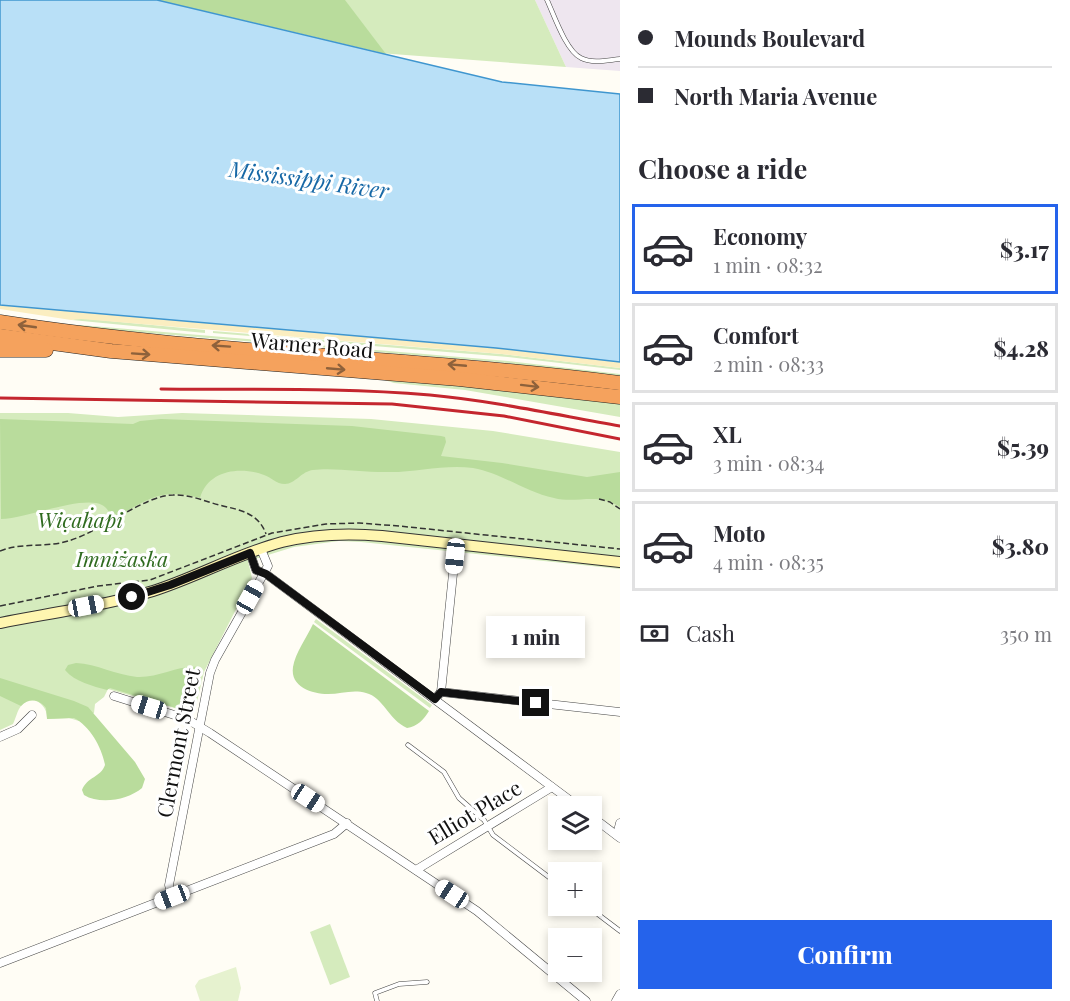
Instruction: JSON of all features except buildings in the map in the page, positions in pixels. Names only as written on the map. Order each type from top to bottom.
[{"type":"highway","name":"Warner Road","points":[[0,322],[130,339],[483,367],[620,383]]},
{"type":"highway","name":"Warner Road","points":[[0,336],[111,351],[459,379],[620,397]]},
{"type":"highway","points":[[0,350],[111,351]]},
{"type":"street","points":[[0,623],[141,594],[180,582],[261,549],[308,537],[339,534],[376,536],[620,562]]},
{"type":"street","points":[[438,696],[456,544]]},
{"type":"street","points":[[261,549],[268,566],[264,572]]},
{"type":"street","points":[[250,553],[256,570],[264,572],[438,696],[564,796]]},
{"type":"street","name":"Clermont Street","points":[[172,897],[170,885],[212,666],[264,572]]},
{"type":"street","points":[[114,696],[185,718],[199,726],[491,921],[585,1001]]},
{"type":"street","points":[[438,696],[620,712]]},
{"type":"street","points":[[0,737],[18,729],[32,715]]},
{"type":"street","name":"Elliot Place","points":[[416,870],[552,787]]},
{"type":"street","points":[[0,963],[334,834],[346,823]]},
{"type":"street","points":[[602,825],[618,837],[620,823]]},
{"type":"street","points":[[616,1001],[620,994]]},
{"type":"lane","points":[[547,0],[569,46],[580,58],[597,61],[620,59]]},
{"type":"lane","points":[[408,745],[444,772],[459,798],[483,818],[494,836],[548,876]]},
{"type":"lane","points":[[600,916],[620,931]]},
{"type":"lane","points":[[377,1001],[375,993],[399,984],[427,982]]},
{"type":"path","points":[[0,551],[16,546],[70,541],[94,531],[154,498],[170,495],[184,496],[244,510],[261,525],[267,535]]},
{"type":"path","points":[[599,499],[610,502],[620,509]]},
{"type":"path","points":[[447,530],[620,549]]},
{"type":"path","points":[[0,606],[98,586],[150,580],[237,546]]},
{"type":"shaded area","points":[[535,0],[620,0],[620,71],[566,67]]},
{"type":"green space","points":[[157,0],[345,0],[386,54]]},
{"type":"green space","points":[[340,0],[535,0],[566,67],[379,53]]},
{"type":"green space","points":[[78,318],[205,330],[205,333],[72,320]]},
{"type":"green space","points":[[80,325],[508,361],[620,374],[620,376],[497,362],[77,327]]},
{"type":"green space","points":[[213,331],[502,354],[620,368],[620,370],[508,357],[213,333]]},
{"type":"green space","points":[[381,379],[440,383],[620,403],[620,417],[465,390],[394,383]]},
{"type":"green space","name":"Imniżaska","points":[[0,413],[68,413],[118,417],[182,413],[371,419],[493,431],[620,452],[620,569],[361,542],[339,541],[294,547],[248,561],[252,578],[204,672],[196,706],[192,711],[108,689],[104,697],[95,704],[94,713],[79,721],[69,718],[47,719],[42,705],[30,700],[18,710],[13,724],[0,730]]},
{"type":"green space","points":[[0,419],[133,424],[161,419],[352,426],[441,436],[445,437],[446,442],[441,456],[587,477],[620,472],[620,507],[604,500],[563,499],[543,495],[484,470],[473,468],[453,467],[400,472],[321,469],[309,471],[285,484],[255,472],[226,473],[210,481],[200,498],[174,494],[154,497],[112,520],[106,508],[93,503],[68,505],[1,519]]},
{"type":"green space","points":[[316,619],[432,705],[430,708],[314,622]]},
{"type":"green space","points":[[313,624],[429,711],[425,717],[417,724],[407,728],[395,720],[372,695],[356,691],[322,694],[303,688],[295,680],[293,667]]},
{"type":"green space","points":[[76,663],[137,677],[199,667],[189,712],[110,688],[107,690],[84,683],[65,670],[68,665]]},
{"type":"green space","points":[[0,678],[88,707],[135,762],[145,779],[142,788],[129,796],[114,800],[98,800],[84,795],[82,790],[84,786],[105,765],[98,745],[90,732],[74,718],[47,719],[46,708],[37,701],[27,702],[21,706],[0,696]]},
{"type":"green space","points":[[330,924],[350,977],[330,985],[310,932]]},
{"type":"green space","points":[[236,967],[241,988],[238,1001],[200,1001],[195,986],[199,980]]},
{"type":"sand","points":[[0,305],[496,348],[620,362],[620,368],[502,354],[71,320],[0,309]]},
{"type":"water","name":"Mississippi River","points":[[0,0],[157,0],[502,82],[620,94],[620,362],[496,348],[0,305]]},
{"type":"railway","points":[[161,389],[397,392],[502,405],[620,426]]},
{"type":"railway","points":[[0,398],[392,404],[504,416],[620,439]]},
{"type":"route","points":[[132,597],[170,585],[250,553],[256,570],[264,572],[435,699],[441,692],[536,703]]},
{"type":"park label","name":"Wic̣aḣapi","points":[[80,521]]}]
